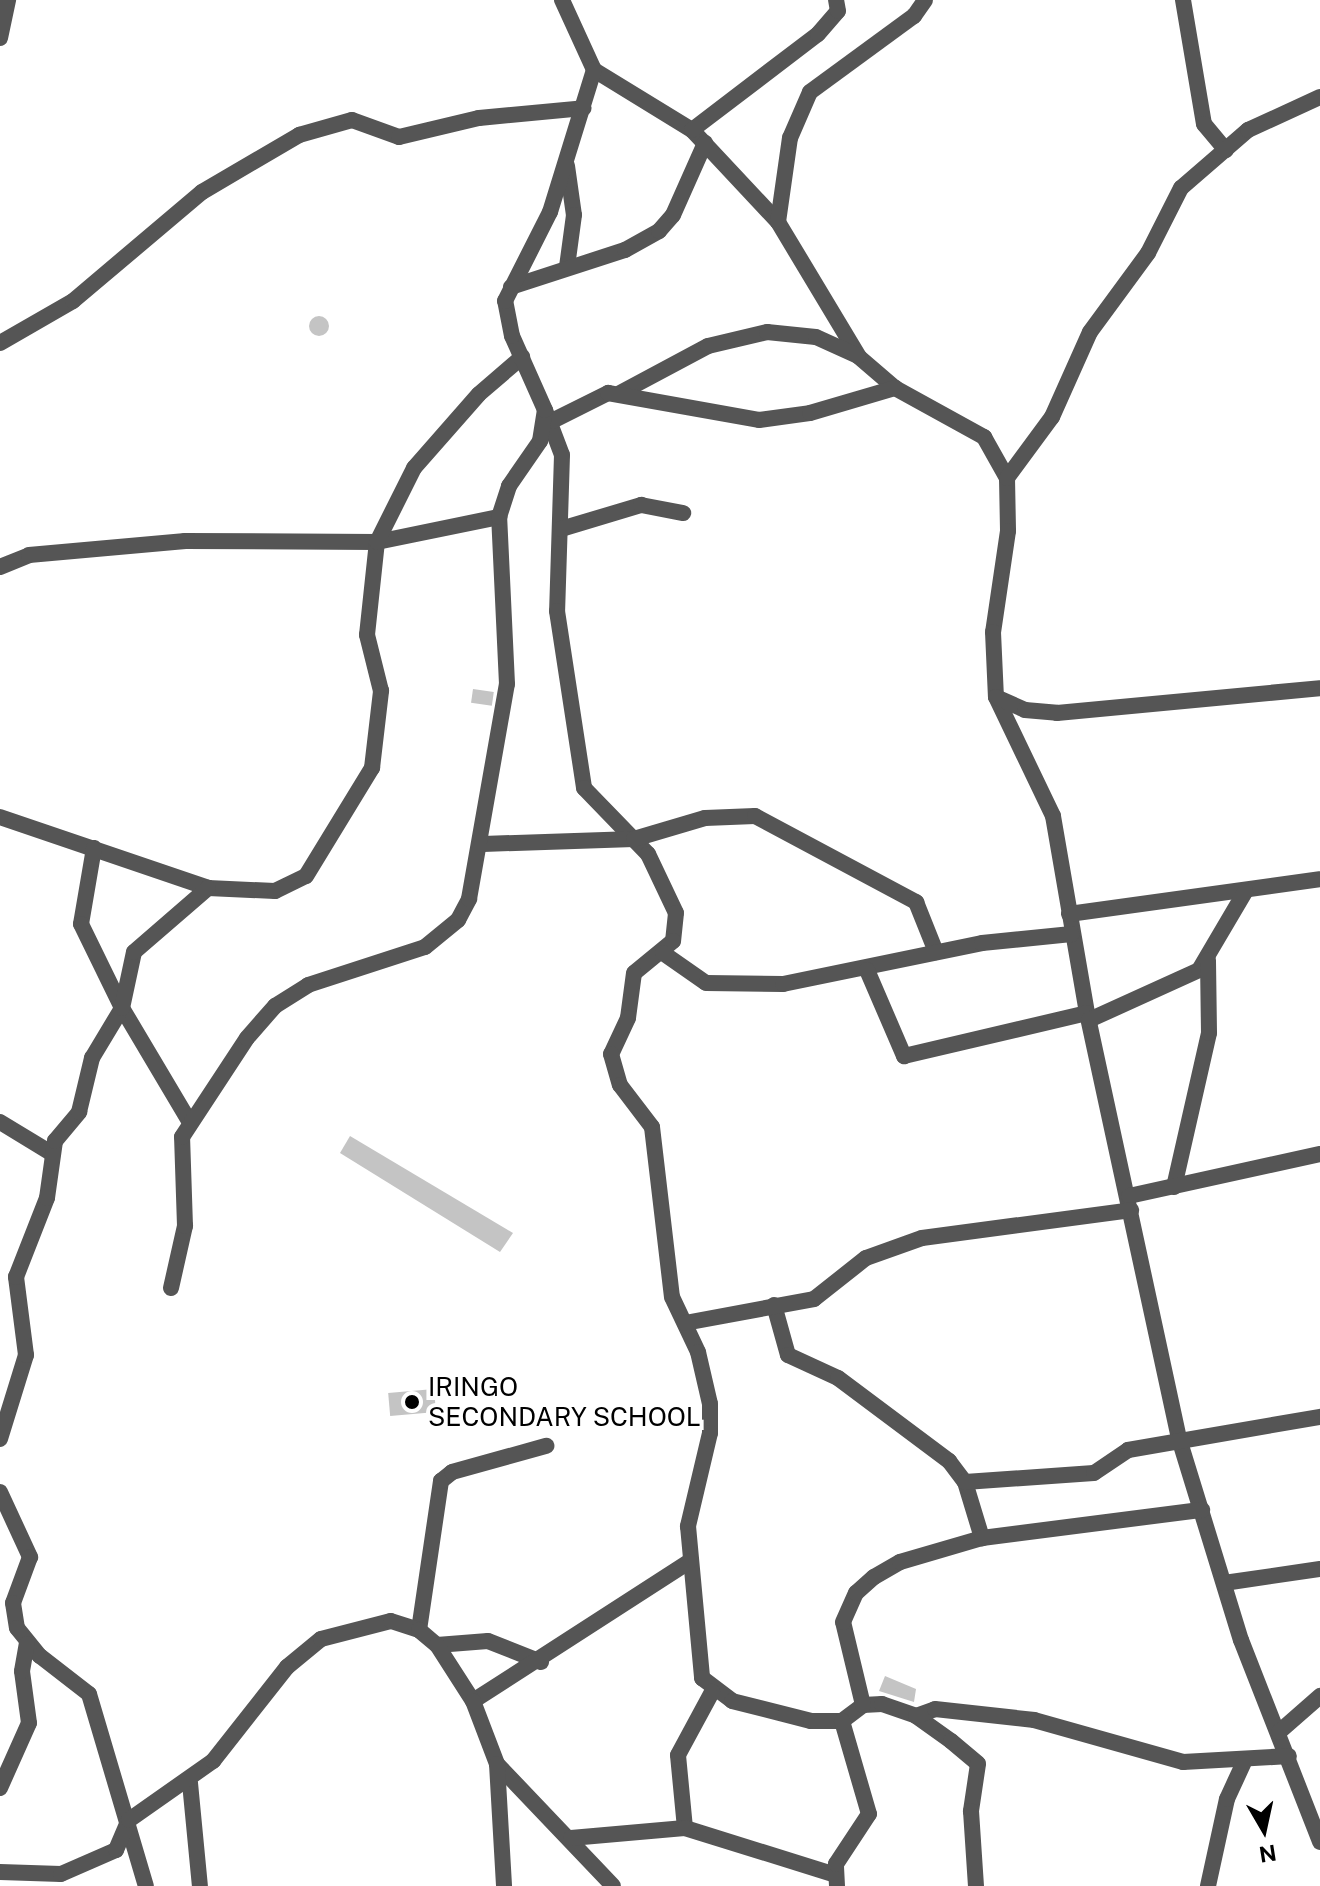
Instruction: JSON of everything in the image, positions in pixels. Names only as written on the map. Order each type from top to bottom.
[{"type":"street","points":[[0,38],[8,0]]},
{"type":"street","points":[[562,0],[594,70],[692,130],[778,222],[859,357]]},
{"type":"street","points":[[692,130],[818,34],[838,11],[836,0]]},
{"type":"street","points":[[778,222],[790,138],[810,92],[914,16],[925,0]]},
{"type":"street","points":[[1183,0],[1204,124],[1226,150]]},
{"type":"street","points":[[594,70],[567,165],[511,287],[505,317],[549,416],[562,455],[557,611],[582,778],[594,805],[634,839],[658,870],[676,913],[673,941],[663,953],[634,973],[612,1066],[652,1127],[666,1265],[710,1404],[710,1433],[688,1526],[698,1662],[712,1692],[789,1718],[842,1721],[863,1705],[882,1704],[916,1716],[978,1764],[971,1811],[976,1886]]},
{"type":"street","points":[[1007,478],[1052,417],[1090,332],[1148,253],[1181,188],[1277,112],[1320,97]]},
{"type":"street","points":[[0,343],[73,301],[202,192],[299,135],[352,120],[399,137],[479,118],[584,108]]},
{"type":"street","points":[[511,287],[625,250],[659,231],[673,215],[705,143]]},
{"type":"street","points":[[567,165],[574,215],[567,267]]},
{"type":"street","points":[[620,393],[708,346],[767,332],[816,337],[859,357],[895,388],[984,437],[1007,478],[1008,531],[993,632],[996,697],[1047,796],[1088,1016],[1180,1442],[1224,1583],[1319,1833]]},
{"type":"street","points":[[0,817],[208,888],[295,886],[365,784],[381,704],[367,635],[377,542],[414,468],[479,394],[522,357]]},
{"type":"street","points":[[171,1288],[185,1226],[179,1158],[189,1121],[275,1006],[336,972],[425,947],[458,920],[483,844],[507,684],[499,517],[509,486],[540,441],[549,416],[595,395],[620,393],[759,420],[810,413],[895,388]]},
{"type":"street","points":[[561,529],[641,505],[683,513]]},
{"type":"street","points":[[0,567],[29,555],[185,541],[377,542],[499,517]]},
{"type":"street","points":[[996,697],[1025,710],[1057,713],[1320,688]]},
{"type":"street","points":[[483,844],[634,839],[728,815],[777,823],[916,902],[936,952]]},
{"type":"street","points":[[94,848],[81,924],[122,1008],[189,1121]]},
{"type":"street","points":[[1069,914],[1245,892],[1320,879]]},
{"type":"street","points":[[0,1439],[26,1355],[16,1277],[47,1198],[51,1153],[79,1112],[92,1058],[122,1008],[134,952],[208,888]]},
{"type":"street","points":[[867,970],[904,1056],[1088,1016],[1170,987],[1208,960],[1245,892]]},
{"type":"street","points":[[663,953],[706,983],[805,982],[936,952],[1072,934]]},
{"type":"street","points":[[1174,1187],[1209,1033],[1208,960]]},
{"type":"street","points":[[0,1122],[51,1153]]},
{"type":"street","points":[[685,1323],[831,1291],[866,1258],[922,1238],[1130,1203],[1174,1187],[1320,1154]]},
{"type":"street","points":[[774,1305],[788,1355],[862,1395],[949,1461],[965,1482],[982,1538]]},
{"type":"street","points":[[965,1482],[1094,1473],[1120,1452],[1320,1417]]},
{"type":"street","points":[[419,1630],[441,1481],[452,1472],[546,1446]]},
{"type":"street","points":[[0,1492],[30,1557],[13,1603],[27,1644],[22,1671],[29,1723],[0,1788]]},
{"type":"street","points":[[863,1705],[843,1622],[856,1593],[900,1562],[982,1538],[1202,1510]]},
{"type":"street","points":[[473,1701],[541,1662],[689,1562]]},
{"type":"street","points":[[1224,1583],[1320,1569]]},
{"type":"street","points":[[0,1872],[81,1870],[116,1850],[129,1820],[190,1783],[287,1667],[321,1639],[391,1621],[419,1630],[437,1645],[473,1701],[497,1764],[504,1886]]},
{"type":"street","points":[[437,1645],[478,1639],[541,1662]]},
{"type":"street","points":[[27,1644],[85,1687],[129,1820],[146,1886]]},
{"type":"street","points":[[685,1828],[678,1755],[712,1692]]},
{"type":"street","points":[[1279,1732],[1320,1696]]},
{"type":"street","points":[[916,1716],[935,1709],[1026,1719],[1130,1752],[1183,1762],[1244,1762],[1289,1756]]},
{"type":"street","points":[[571,1838],[685,1828],[835,1880],[869,1814],[842,1721]]},
{"type":"street","points":[[1208,1886],[1227,1799],[1244,1762]]},
{"type":"street","points":[[497,1764],[571,1838],[613,1886]]},
{"type":"street","points":[[190,1783],[200,1886]]},
{"type":"building","points":[[315,316],[323,316],[329,326],[323,336],[315,336],[309,330],[309,322]]},
{"type":"building","points":[[473,689],[494,692],[492,706],[471,703]]},
{"type":"building","points":[[350,1136],[513,1233],[500,1252],[340,1153]]},
{"type":"building","name":"IRINGO SECONDARY SCHOOL","points":[[434,1389],[436,1412],[390,1416],[388,1393]]},
{"type":"building","points":[[885,1676],[916,1689],[914,1702],[879,1691]]},
{"type":"place","name":"IRINGO SECONDARY SCHOOL","points":[[412,1402]]}]
